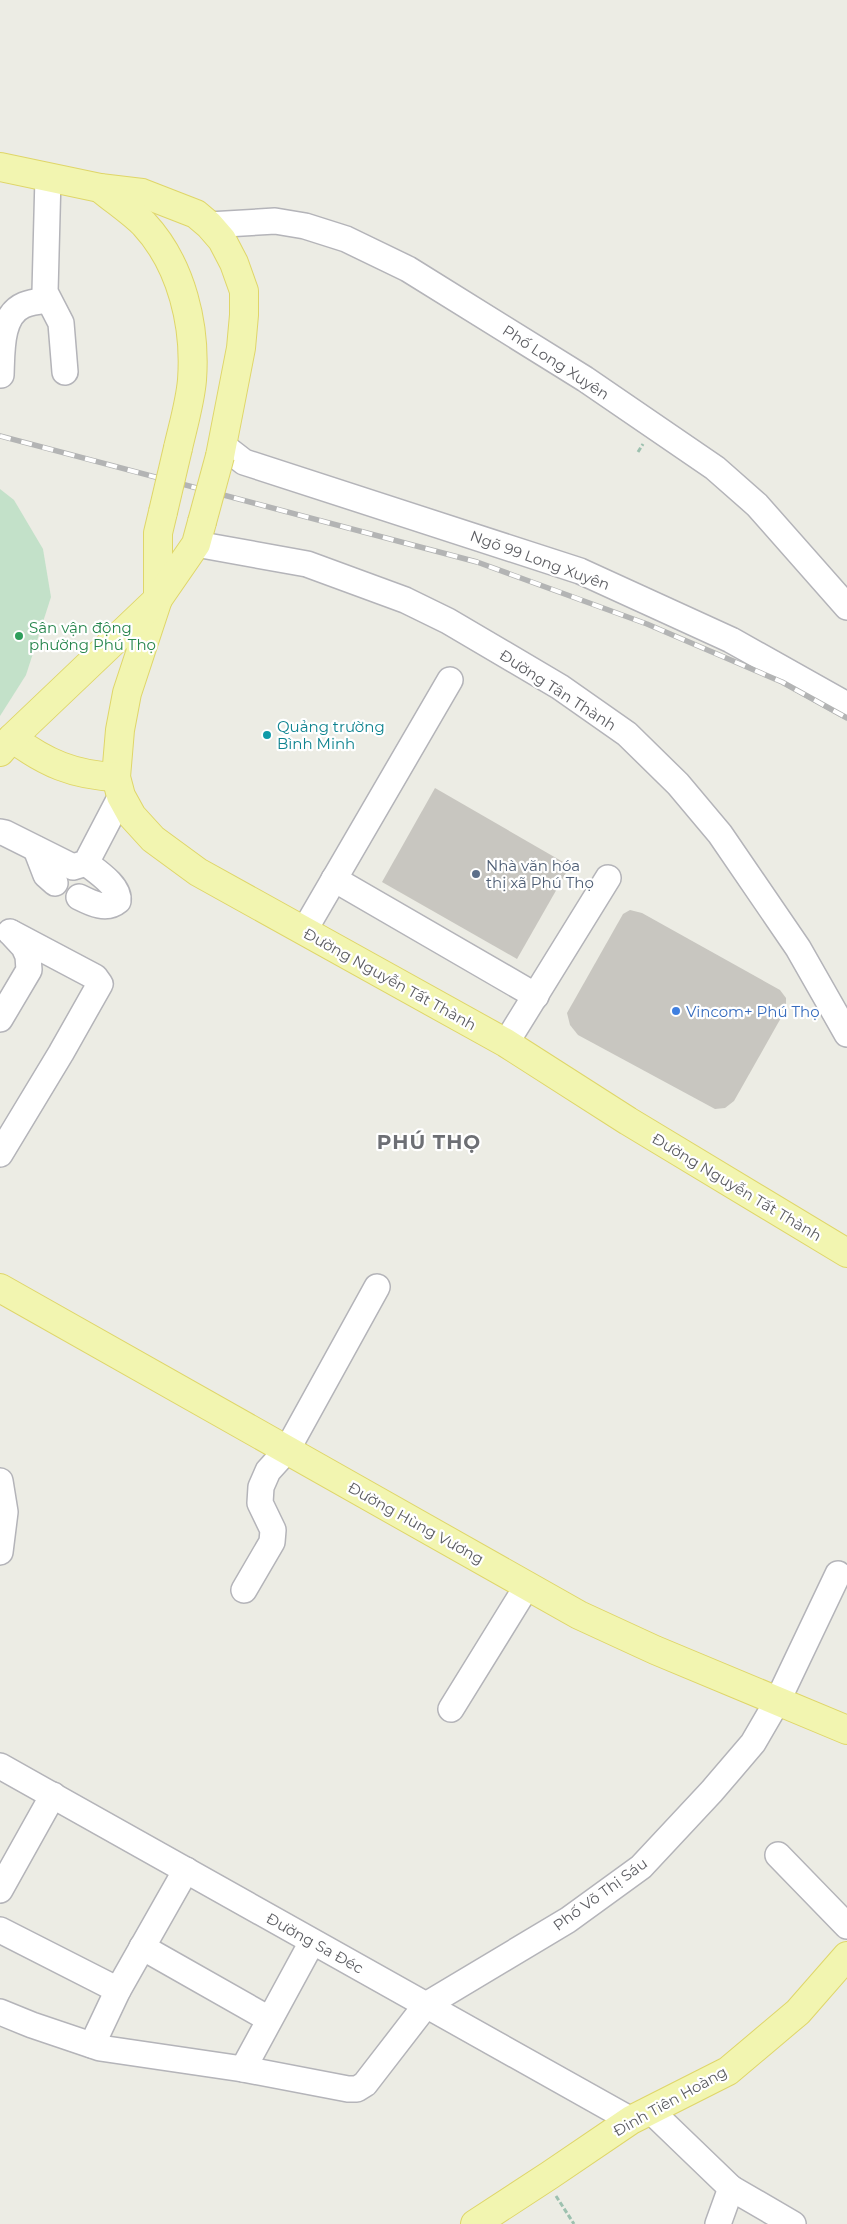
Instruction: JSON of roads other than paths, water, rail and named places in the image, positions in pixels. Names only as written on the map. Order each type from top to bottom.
[{"type":"main road","points":[[0,167],[100,188],[142,192],[196,214],[222,240],[234,263],[244,291],[241,348],[221,450],[199,533],[158,599],[127,693],[120,730],[118,786],[93,776],[62,768],[34,754],[6,745],[158,599],[158,533],[192,381],[192,352],[186,307],[176,272],[143,224],[100,188]]},
{"type":"main road","name":"Đường Nguyễn Tất Thành","points":[[118,786],[132,816],[153,839],[191,867],[506,1043],[628,1121],[847,1253]]},
{"type":"main road","name":"Đường Hùng Vương","points":[[0,1288],[579,1615],[655,1650],[847,1730]]},
{"type":"main road","name":"Đinh Tiên Hoàng","points":[[475,2224],[641,2115],[728,2071],[798,2012],[847,1956]]},
{"type":"street","points":[[48,178],[45,292],[47,300],[61,323],[66,372]]},
{"type":"street","name":"Phố Long Xuyên","points":[[209,225],[275,221],[305,226],[346,239],[408,269],[585,379],[715,468],[757,505],[847,607]]},
{"type":"street","points":[[1,375],[3,330],[12,313],[23,305],[47,300]]},
{"type":"street","name":"Ngõ 99 Long Xuyên","points":[[221,450],[244,462],[580,571],[731,640],[847,705]]},
{"type":"street","name":"Đường Tân Thành","points":[[199,533],[307,564],[405,600],[448,621],[560,687],[626,734],[678,784],[720,834],[798,948],[847,1034]]},
{"type":"street","points":[[304,930],[450,680]]},
{"type":"street","points":[[86,863],[118,786]]},
{"type":"street","points":[[0,832],[73,867],[86,863]]},
{"type":"street","points":[[36,849],[46,875],[55,883]]},
{"type":"street","points":[[79,898],[105,906],[113,906],[118,901],[118,897],[110,885],[86,863]]},
{"type":"street","points":[[506,1043],[608,878]]},
{"type":"street","points":[[334,879],[536,996]]},
{"type":"street","points":[[0,1019],[29,970],[28,956],[24,947],[5,928]]},
{"type":"street","points":[[0,1154],[100,984],[95,977],[5,928]]},
{"type":"street","points":[[244,1590],[272,1542],[273,1530],[260,1503],[261,1487],[268,1471],[287,1450],[377,1287]]},
{"type":"street","points":[[0,1481],[5,1512],[0,1552]]},
{"type":"street","name":"Phố Võ Thị Sáu","points":[[426,2005],[568,1920],[641,1867],[712,1791],[753,1743],[778,1700],[838,1574]]},
{"type":"street","points":[[451,1709],[527,1586]]},
{"type":"street","name":"Đường Sa Đéc","points":[[0,1766],[426,2005],[641,2115],[731,2188],[793,2224]]},
{"type":"street","points":[[0,1890],[53,1796]]},
{"type":"street","points":[[778,1855],[847,1926]]},
{"type":"street","points":[[92,2045],[118,1990],[186,1870]]},
{"type":"street","points":[[0,1930],[118,1990]]},
{"type":"street","points":[[243,2069],[312,1942]]},
{"type":"street","points":[[142,1947],[269,2019]]},
{"type":"street","points":[[0,2012],[92,2045],[357,2089],[365,2084],[426,2005]]},
{"type":"street","points":[[718,2224],[731,2188]]},
{"type":"railway","points":[[0,436],[477,562],[647,624],[782,682],[847,718]]},
{"type":"place","name":"Sân vận động phường Phú Thọ","points":[[19,636]]},
{"type":"place","name":"Quảng trường Bình Minh","points":[[267,735]]},
{"type":"place","name":"Nhà văn hóa thị xã Phú Thọ","points":[[476,874]]},
{"type":"place","name":"Vincom+ Phú Thọ","points":[[676,1011]]},
{"type":"district","name":"PHÚ THỌ","points":[[429,1142]]}]
